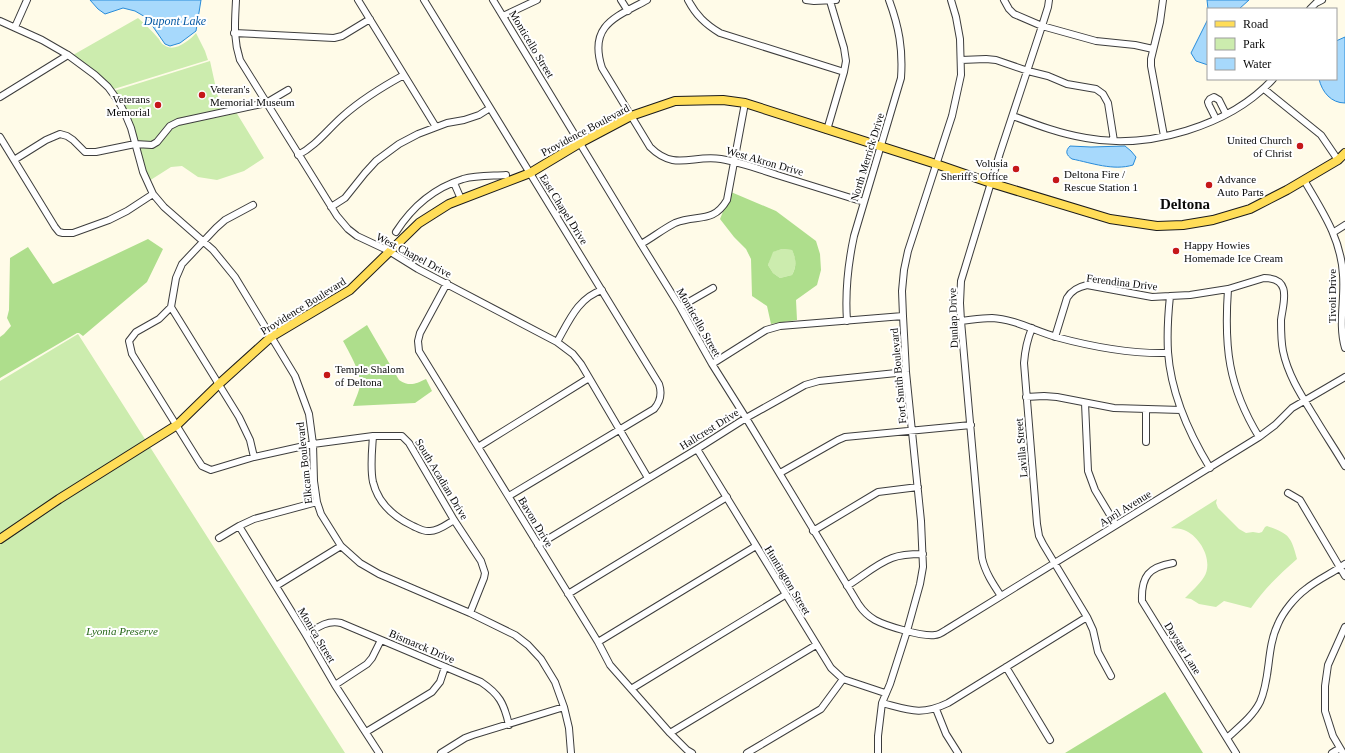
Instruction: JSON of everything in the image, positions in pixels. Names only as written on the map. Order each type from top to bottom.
[{"type":"main road","name":"Providence Boulevard","points":[[0,539],[59,499],[177,425],[219,384],[271,337],[350,290],[419,223],[449,204],[530,173],[580,143],[631,116],[675,101],[723,100],[745,103],[991,183],[1110,219],[1157,226],[1183,225],[1213,220],[1232,216],[1259,206],[1341,159],[1345,153]]},
{"type":"street","points":[[15,27],[27,0]]},
{"type":"street","name":"West Chapel Drive","points":[[236,0],[234,33],[235,46],[240,60],[337,216],[354,234],[389,251],[418,269],[557,342],[573,354],[581,364],[648,478]]},
{"type":"street","points":[[358,0],[436,127]]},
{"type":"street","name":"East Chapel Drive","points":[[424,0],[660,384],[662,392],[657,406],[620,430]]},
{"type":"street","name":"Monticello Street","points":[[493,0],[680,307],[712,364],[780,473],[813,531],[864,612],[882,624],[907,630]]},
{"type":"street","points":[[503,16],[537,0]]},
{"type":"street","points":[[621,0],[628,10]]},
{"type":"street","name":"West Akron Drive","points":[[647,0],[612,19],[606,24],[598,44],[598,57],[602,68],[631,116],[650,147],[657,154],[667,159],[677,161],[709,158],[735,161],[864,202]]},
{"type":"street","points":[[688,0],[701,20],[720,32],[844,72]]},
{"type":"street","points":[[806,0],[833,0],[844,48],[846,61],[844,72],[827,130]]},
{"type":"street","name":"North Merrick Drive","points":[[847,321],[846,286],[854,236],[901,78],[902,60],[897,24],[889,0]]},
{"type":"street","name":"Fort Smith Boulevard","points":[[878,753],[878,736],[882,703],[890,684],[907,630],[920,584],[923,567],[918,487],[906,372],[902,291],[908,251],[952,116],[961,75],[961,60],[956,17],[950,0]]},
{"type":"street","points":[[1004,0],[1014,14],[1042,26],[1096,41],[1135,45],[1153,49]]},
{"type":"street","name":"Dunlap Drive","points":[[1001,596],[986,571],[982,558],[960,303],[962,281],[991,183],[1028,71],[1049,0]]},
{"type":"street","points":[[1163,0],[1151,66],[1164,136]]},
{"type":"street","points":[[1311,8],[1322,0]]},
{"type":"street","points":[[234,33],[334,38],[342,36],[370,20]]},
{"type":"street","name":"Elkcam Boulevard","points":[[0,21],[42,40],[68,55],[95,75],[108,87],[119,102],[130,128],[143,172],[153,194],[164,207],[213,250],[235,277],[295,376],[309,414],[314,444],[314,481],[317,502],[321,514],[341,546],[360,563],[379,574],[515,635],[528,645],[541,659],[555,682],[564,707],[569,728],[571,753]]},
{"type":"street","points":[[0,97],[68,55]]},
{"type":"street","points":[[961,60],[996,60],[1048,76],[1067,84],[1096,89],[1103,94],[1108,103],[1114,141]]},
{"type":"street","points":[[298,155],[314,144],[342,117],[364,100],[404,74]]},
{"type":"street","points":[[1013,116],[1048,129],[1086,139],[1114,141],[1142,140],[1193,128],[1216,119],[1264,89],[1272,80]]},
{"type":"street","points":[[1264,89],[1321,135],[1341,159]]},
{"type":"street","points":[[14,160],[46,140],[60,134],[73,140],[85,152],[96,152],[135,144],[152,145],[157,142],[170,126],[178,122],[266,103],[288,90]]},
{"type":"street","points":[[1216,119],[1208,102],[1210,99],[1214,97],[1217,98],[1226,114]]},
{"type":"street","points":[[641,244],[675,224],[690,218],[707,217],[723,208],[727,200],[745,103]]},
{"type":"street","points":[[331,207],[344,198],[364,173],[399,144],[418,134],[447,123],[464,120],[479,115],[490,108]]},
{"type":"street","points":[[0,137],[54,227],[59,232],[73,232],[109,220],[127,211],[153,194]]},
{"type":"street","points":[[396,232],[405,218],[425,198],[436,191],[454,182],[474,177],[506,175]]},
{"type":"street","name":"Tivoli Drive","points":[[1304,180],[1334,232],[1338,245],[1342,269],[1341,323],[1345,348]]},
{"type":"street","points":[[454,182],[461,199]]},
{"type":"street","points":[[177,425],[132,354],[129,341],[136,332],[158,318],[171,307],[176,278],[182,264],[216,228],[226,220],[253,205]]},
{"type":"street","points":[[1334,232],[1345,225]]},
{"type":"street","name":"Ferendina Drive","points":[[1055,336],[1067,298],[1070,292],[1078,287],[1087,285],[1152,297],[1190,295],[1228,289],[1264,278],[1270,278],[1280,284],[1283,289],[1285,300],[1281,319],[1281,337],[1288,370],[1304,401],[1345,466]]},
{"type":"street","name":"Bavon Drive","points":[[447,283],[420,333],[418,341],[419,351],[598,642],[610,665],[670,733],[692,753]]},
{"type":"street","points":[[680,307],[713,288]]},
{"type":"street","points":[[1228,289],[1226,320],[1227,347],[1230,366],[1243,408],[1259,437]]},
{"type":"street","points":[[557,342],[577,307],[587,297],[602,290]]},
{"type":"street","points":[[1170,296],[1168,353],[1173,385],[1190,431],[1210,468]]},
{"type":"street","points":[[171,307],[239,417],[250,440],[254,457]]},
{"type":"street","points":[[712,364],[766,330],[780,326],[903,316]]},
{"type":"street","points":[[961,321],[992,318],[1005,320],[1055,336],[1114,350],[1168,353]]},
{"type":"street","name":"Lavilla Street","points":[[1032,328],[1025,353],[1026,397],[1037,524],[1043,544],[1088,617],[1093,630],[1098,652],[1111,676]]},
{"type":"street","name":"Hallcrest Drive","points":[[538,545],[746,418],[805,386],[819,381],[906,372]]},
{"type":"street","name":"April Avenue","points":[[907,630],[929,636],[937,635],[1210,468],[1259,437],[1275,425],[1292,408],[1345,377]]},
{"type":"street","points":[[478,447],[589,378]]},
{"type":"street","points":[[1026,397],[1057,397],[1114,408],[1181,410]]},
{"type":"street","points":[[1085,403],[1088,471],[1095,490],[1116,525]]},
{"type":"street","points":[[1146,409],[1146,442]]},
{"type":"street","name":"South Acadian Drive","points":[[177,425],[202,466],[210,470],[218,469],[254,457],[314,444],[373,436],[402,436],[409,442],[454,520],[481,561],[485,573],[484,578],[470,614]]},
{"type":"street","points":[[780,473],[845,437],[971,425]]},
{"type":"street","points":[[509,496],[620,430]]},
{"type":"street","points":[[373,436],[373,483],[377,494],[389,511],[401,520],[423,531],[438,529],[454,520]]},
{"type":"street","name":"Huntington Street","points":[[697,449],[831,668],[843,679],[886,693]]},
{"type":"street","points":[[813,531],[878,492],[918,487]]},
{"type":"street","points":[[1288,493],[1300,500],[1343,565],[1345,576]]},
{"type":"street","points":[[568,594],[727,498]]},
{"type":"street","points":[[220,538],[239,526],[254,519],[317,502]]},
{"type":"street","name":"Monica Street","points":[[239,526],[335,685],[379,753]]},
{"type":"street","points":[[276,586],[341,546]]},
{"type":"street","points":[[598,642],[756,546]]},
{"type":"street","points":[[847,586],[883,562],[894,557],[908,554],[923,554]]},
{"type":"street","name":"Daystar Lane","points":[[1172,563],[1155,568],[1148,573],[1144,579],[1142,601],[1236,753]]},
{"type":"street","points":[[1227,738],[1243,724],[1260,702],[1266,680],[1269,651],[1278,624],[1289,607],[1306,589],[1343,565]]},
{"type":"street","points":[[631,689],[786,595]]},
{"type":"street","points":[[882,703],[911,711],[927,711],[936,709],[1088,617]]},
{"type":"street","name":"Bismarck Drive","points":[[306,635],[325,623],[337,622],[481,682],[492,690],[499,698],[506,710],[509,725]]},
{"type":"street","points":[[1332,753],[1342,750],[1333,736],[1325,711],[1325,686],[1328,665],[1345,627]]},
{"type":"street","points":[[335,685],[368,664],[381,640]]},
{"type":"street","points":[[670,733],[816,645]]},
{"type":"street","points":[[366,732],[432,692],[440,682],[445,667]]},
{"type":"street","points":[[1006,667],[1050,740]]},
{"type":"street","points":[[747,753],[821,709],[843,679]]},
{"type":"street","points":[[441,753],[465,738],[473,735],[564,707]]},
{"type":"street","points":[[936,709],[946,734],[958,753]]},
{"type":"green space","points":[[138,18],[162,44],[168,47],[172,48],[181,45],[196,33],[208,60],[114,89],[73,55]]},
{"type":"green space","points":[[210,61],[221,111],[173,122],[158,140],[139,142],[136,139],[114,91]]},
{"type":"green space","points":[[236,112],[264,158],[244,171],[217,180],[198,177],[182,166],[171,167],[149,181],[138,147],[152,147],[172,127],[178,124]]},
{"type":"green space","points":[[731,192],[776,211],[816,241],[820,254],[821,270],[817,285],[796,300],[797,320],[771,324],[767,306],[752,296],[751,259],[746,249],[734,237],[720,219]],"holes":[[[782,249],[792,250],[795,262],[794,272],[792,275],[780,278],[773,273],[768,265],[773,252]]]},
{"type":"green space","points":[[148,239],[163,249],[147,282],[83,336],[77,333],[0,378],[0,337],[11,326],[7,318],[9,310],[10,258],[28,247],[53,284]]},
{"type":"green space","points":[[782,249],[792,250],[795,265],[792,275],[780,278],[773,273],[768,265],[772,252]]},
{"type":"green space","points":[[367,325],[399,380],[406,384],[412,384],[426,379],[432,391],[415,403],[353,406],[360,385],[360,380],[354,362],[343,341]]},
{"type":"green space","name":"Lyonia Preserve","points":[[78,334],[345,753],[0,753],[0,381]]},
{"type":"green space","points":[[1217,499],[1216,503],[1218,508],[1239,529],[1246,533],[1259,533],[1262,532],[1267,526],[1280,531],[1291,541],[1295,551],[1297,559],[1272,582],[1251,608],[1224,601],[1216,607],[1199,604],[1191,599],[1185,598],[1204,577],[1207,571],[1206,557],[1200,543],[1190,533],[1182,529],[1171,528]]},
{"type":"green space","points":[[1165,692],[1203,753],[1065,753]]},
{"type":"water","name":"Dupont Lake","points":[[90,0],[201,0],[196,31],[180,43],[170,46],[165,44],[147,18],[135,11],[123,8],[105,14]]},
{"type":"water","points":[[1207,0],[1249,0],[1240,8],[1208,8]]},
{"type":"water","points":[[1207,21],[1207,65],[1196,61],[1191,53]]},
{"type":"water","points":[[1345,37],[1345,103],[1340,103],[1331,99],[1322,88],[1319,80],[1337,80],[1337,41]]},
{"type":"water","points":[[1070,146],[1125,146],[1136,157],[1133,165],[1125,167],[1102,166],[1072,159],[1067,153]]},
{"type":"place","name":"Veteran's Memorial Museum","points":[[202,95]]},
{"type":"place","name":"Veterans Memorial","points":[[158,105]]},
{"type":"place","name":"United Church of Christ","points":[[1300,146]]},
{"type":"place","name":"Volusia Sheriff's Office","points":[[1016,169]]},
{"type":"place","name":"Deltona Fire / Rescue Station 1","points":[[1056,180]]},
{"type":"place","name":"Advance Auto Parts","points":[[1209,185]]},
{"type":"place","name":"Happy Howies Homemade Ice Cream","points":[[1176,251]]},
{"type":"place","name":"Temple Shalom of Deltona","points":[[327,375]]},
{"type":"district","name":"Deltona","points":[[1185,204]]}]
